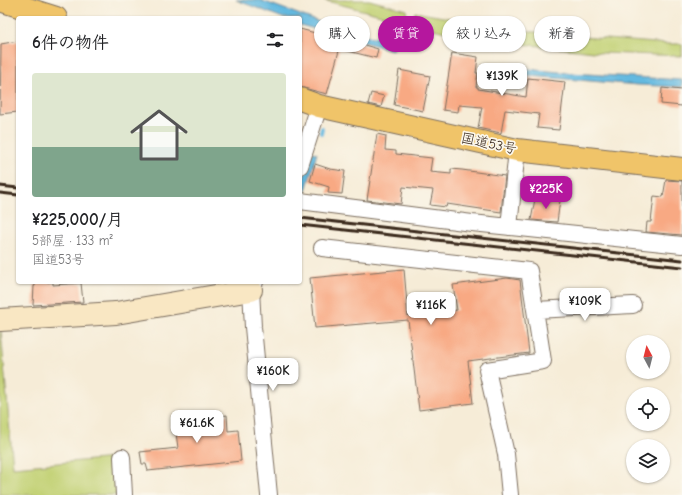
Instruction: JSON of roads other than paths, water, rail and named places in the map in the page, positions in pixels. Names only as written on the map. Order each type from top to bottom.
[{"type":"highway","points":[[0,0],[50,16]]},
{"type":"highway","name":"国道53号","points":[[309,103],[517,150],[682,169]]},
{"type":"street","points":[[302,152],[309,103]]},
{"type":"street","points":[[509,227],[517,150]]},
{"type":"street","points":[[302,202],[509,227],[682,245]]},
{"type":"street","points":[[322,248],[529,271],[543,361],[487,370],[506,454],[510,495]]},
{"type":"street","points":[[0,320],[116,313],[253,286],[253,327],[269,495]]},
{"type":"street","points":[[535,310],[633,305]]},
{"type":"street","points":[[122,457],[124,495]]},
{"type":"water","points":[[236,0],[260,0],[314,20],[314,29],[302,26],[302,16],[278,16]]},
{"type":"water","points":[[378,34],[378,46],[370,44],[370,36],[376,38]]},
{"type":"water","points":[[494,66],[571,73],[682,80],[682,87],[638,85],[494,73]]},
{"type":"water","points":[[312,152],[317,153],[304,197],[302,196],[302,184]]},
{"type":"waterway","points":[[321,133],[322,128]]},
{"type":"railway","points":[[0,186],[16,188]]},
{"type":"railway","points":[[0,193],[16,195]]},
{"type":"railway","points":[[302,218],[682,260]]},
{"type":"railway","points":[[302,225],[682,267]]}]
